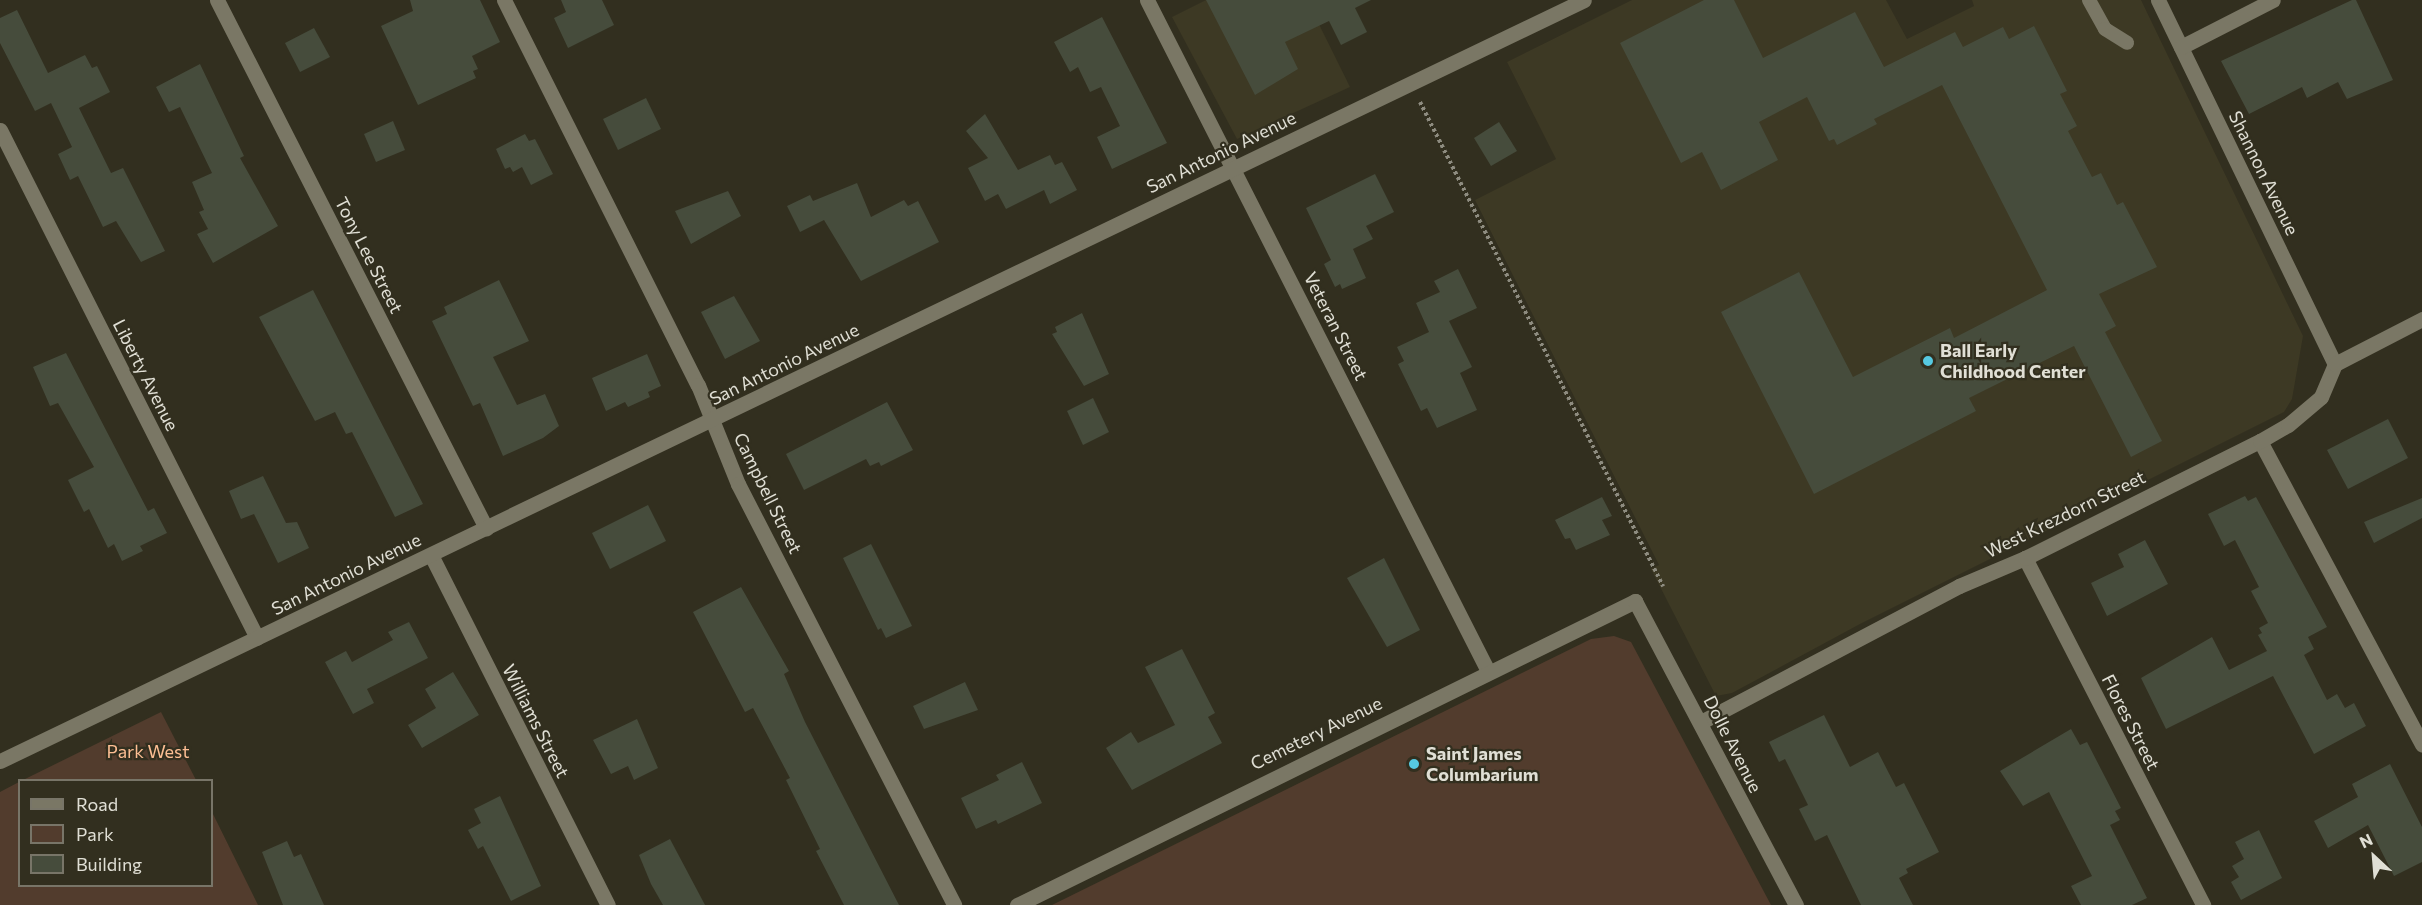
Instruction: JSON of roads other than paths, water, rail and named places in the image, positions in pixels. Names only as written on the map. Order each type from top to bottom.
[{"type":"street","name":"Tony Lee Street","points":[[217,0],[486,528]]},
{"type":"street","name":"Campbell Street","points":[[504,0],[698,385],[738,484],[954,905]]},
{"type":"street","name":"Veteran Street","points":[[1147,0],[1488,671]]},
{"type":"street","name":"San Antonio Avenue","points":[[0,761],[1584,0]]},
{"type":"street","name":"Shannon Avenue","points":[[2158,0],[2335,364]]},
{"type":"street","points":[[2181,47],[2273,0]]},
{"type":"street","name":"Liberty Avenue","points":[[0,130],[257,638]]},
{"type":"street","points":[[2335,364],[2422,319]]},
{"type":"street","name":"West Krezdorn Street","points":[[1701,722],[1885,623],[2025,558],[2260,441],[2308,411],[2321,397],[2335,364]]},
{"type":"street","points":[[2260,441],[2422,744]]},
{"type":"street","name":"Williams Street","points":[[431,555],[608,905]]},
{"type":"street","name":"Flores Street","points":[[2025,558],[2203,905]]},
{"type":"street","name":"Cemetery Avenue","points":[[1017,905],[1635,600]]},
{"type":"street","name":"Dolle Avenue","points":[[1635,600],[1796,905]]},
{"type":"lane","points":[[2089,0],[2105,29],[2127,43]]},
{"type":"place","name":"Ball Early Childhood Center","points":[[1928,361]]},
{"type":"place","name":"Saint James Columbarium","points":[[1414,764]]},
{"type":"park label","name":"Park West","points":[[148,751]]}]
